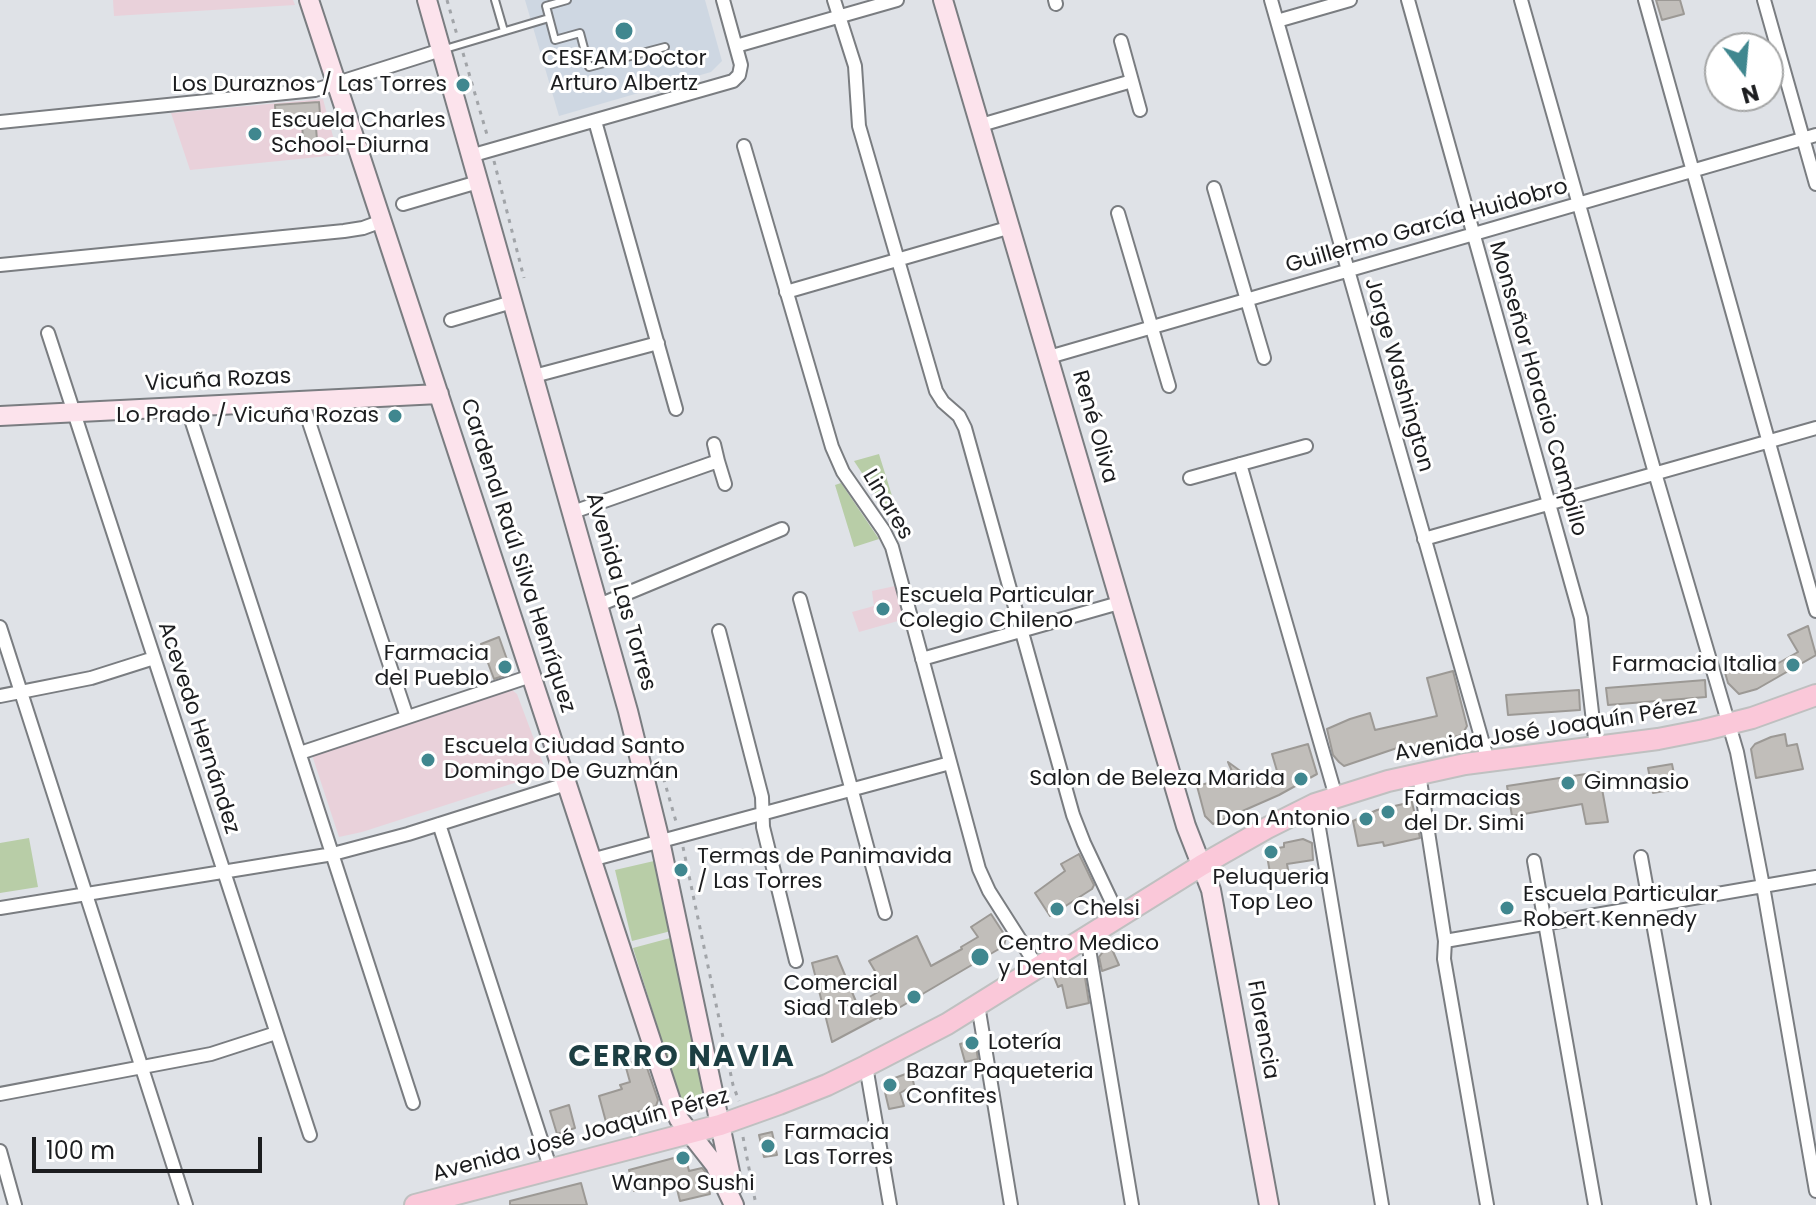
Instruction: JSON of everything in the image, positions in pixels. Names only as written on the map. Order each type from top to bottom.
[{"type":"main road","name":"Cardenal Raúl Silva Henríquez","points":[[309,0],[671,1101],[679,1119],[715,1165],[736,1205]]},
{"type":"main road","name":"Avenida Las Torres","points":[[427,0],[625,698],[660,841],[736,1205]]},
{"type":"main road","name":"René Oliva","points":[[943,0],[1119,603],[1186,826],[1202,865]]},
{"type":"main road","name":"Vicuña Rozas","points":[[0,416],[439,394]]},
{"type":"main road","name":"Avenida José Joaquín Pérez","points":[[422,1204],[720,1125],[779,1104],[866,1066],[978,1005],[1202,865],[1315,804],[1419,774],[1488,761],[1681,735],[1777,710],[1816,695]]},
{"type":"main road","name":"Florencia","points":[[1202,865],[1213,898],[1269,1205]]},
{"type":"street","points":[[470,156],[728,83],[739,75],[741,65],[723,0]]},
{"type":"street","points":[[834,0],[856,73],[859,126],[936,391],[959,416],[965,428],[1073,815],[1119,917]]},
{"type":"street","points":[[736,46],[897,0]]},
{"type":"street","name":"Jorge Washington","points":[[1271,0],[1488,761]]},
{"type":"street","points":[[1277,21],[1350,0]]},
{"type":"street","name":"Monseñor Horacio Campillo","points":[[1408,0],[1581,618],[1596,747]]},
{"type":"street","points":[[1521,0],[1740,760],[1816,1191]]},
{"type":"street","points":[[1645,0],[1816,611]]},
{"type":"street","points":[[1764,0],[1810,137],[1816,184]]},
{"type":"street","points":[[1121,41],[1140,110]]},
{"type":"street","points":[[0,122],[315,90],[441,50]]},
{"type":"street","points":[[981,125],[1132,81]]},
{"type":"street","points":[[595,121],[676,409]]},
{"type":"street","name":"Guillermo García Huidobro","points":[[1049,357],[1810,137]]},
{"type":"street","name":"Linares","points":[[744,146],[832,447],[843,472],[892,547],[975,858],[983,880],[1038,968]]},
{"type":"street","points":[[403,204],[478,182]]},
{"type":"street","points":[[1214,188],[1264,358]]},
{"type":"street","points":[[1118,213],[1169,386]]},
{"type":"street","points":[[0,265],[344,231],[382,221]]},
{"type":"street","points":[[786,292],[1011,227]]},
{"type":"street","points":[[451,320],[512,302]]},
{"type":"street","name":"Acevedo Hernández","points":[[48,333],[310,1135]]},
{"type":"street","points":[[534,376],[658,343]]},
{"type":"street","points":[[302,401],[407,717]]},
{"type":"street","points":[[187,407],[413,1103]]},
{"type":"street","points":[[1424,539],[1816,428]]},
{"type":"street","points":[[714,444],[725,484]]},
{"type":"street","points":[[1190,478],[1306,446]]},
{"type":"street","points":[[573,512],[718,461]]},
{"type":"street","points":[[1240,464],[1336,797]]},
{"type":"street","points":[[599,605],[782,529]]},
{"type":"street","points":[[800,599],[885,913]]},
{"type":"street","points":[[922,659],[1119,603]]},
{"type":"street","points":[[0,627],[186,1205]]},
{"type":"street","points":[[719,631],[762,797],[763,827],[796,961]]},
{"type":"street","points":[[0,696],[91,678],[154,658]]},
{"type":"street","points":[[300,753],[531,676]]},
{"type":"street","points":[[591,860],[950,763]]},
{"type":"street","points":[[1419,774],[1445,941],[1444,959],[1487,1205]]},
{"type":"street","points":[[0,908],[333,854],[566,784]]},
{"type":"street","points":[[1315,804],[1382,1205]]},
{"type":"street","points":[[439,824],[551,1170]]},
{"type":"street","points":[[1641,857],[1704,1205]]},
{"type":"street","points":[[1534,861],[1595,1205]]},
{"type":"street","points":[[1445,941],[1816,877]]},
{"type":"street","points":[[1087,937],[1132,1205]]},
{"type":"street","points":[[978,1005],[1011,1205]]},
{"type":"street","points":[[0,1094],[211,1054],[276,1033]]},
{"type":"street","points":[[866,1066],[890,1205]]},
{"type":"street","points":[[0,1151],[15,1205]]},
{"type":"lane","points":[[495,0],[504,31]]},
{"type":"lane","points":[[567,0],[546,6],[555,40],[580,33],[589,67],[665,47]]},
{"type":"lane","points":[[441,50],[549,18]]},
{"type":"shaded area","points":[[113,0],[293,0],[295,5],[114,16]]},
{"type":"shaded area","name":"CESFAM Doctor Arturo Albertz","points":[[525,0],[705,0],[722,61],[711,72],[559,116]]},
{"type":"shaded area","name":"Escuela Charles School-Diurna","points":[[323,99],[338,155],[190,170],[171,113]]},
{"type":"shaded area","name":"Escuela Particular Colegio Chileno","points":[[895,586],[905,619],[859,632],[852,612],[874,606],[872,591]]},
{"type":"shaded area","name":"Escuela Ciudad Santo Domingo De Guzmán","points":[[511,689],[517,694],[544,766],[539,775],[339,837],[312,755]]},
{"type":"green space","points":[[879,454],[898,515],[891,517],[854,461]]},
{"type":"green space","points":[[841,483],[879,539],[854,547],[835,485]]},
{"type":"green space","points":[[29,838],[38,887],[0,893],[0,843]]},
{"type":"green space","points":[[654,861],[671,931],[632,941],[615,870]]},
{"type":"green space","points":[[674,937],[708,1100],[700,1110],[689,1113],[680,1099],[633,948]]},
{"type":"building","points":[[1656,0],[1680,0],[1684,14],[1662,20]]},
{"type":"building","points":[[319,102],[320,114],[315,115],[317,140],[303,141],[302,120],[276,122],[275,105]]},
{"type":"building","points":[[1808,626],[1816,655],[1757,689],[1739,694],[1728,683],[1724,669],[1762,658],[1768,669],[1798,652],[1788,635]]},
{"type":"building","points":[[499,637],[510,668],[506,675],[494,679],[481,644]]},
{"type":"building","points":[[1453,671],[1467,726],[1462,735],[1401,750],[1400,747],[1344,766],[1333,755],[1327,729],[1350,719],[1370,713],[1375,730],[1437,716],[1427,678]]},
{"type":"building","points":[[1705,680],[1706,697],[1608,705],[1606,688]]},
{"type":"building","points":[[1579,690],[1580,710],[1508,715],[1506,695]]},
{"type":"building","points":[[1785,734],[1787,746],[1797,744],[1803,769],[1756,778],[1751,749],[1755,744]]},
{"type":"building","points":[[1308,744],[1317,774],[1279,795],[1213,824],[1205,816],[1197,786],[1234,776],[1228,762],[1250,778],[1277,771],[1272,754]]},
{"type":"building","points":[[1672,764],[1677,789],[1653,793],[1648,768]]},
{"type":"building","points":[[1599,772],[1608,822],[1586,824],[1582,804],[1512,816],[1507,786]]},
{"type":"building","points":[[1412,802],[1420,838],[1384,846],[1383,842],[1358,846],[1353,821],[1377,810]]},
{"type":"building","points":[[1303,839],[1312,843],[1313,860],[1287,864],[1290,881],[1272,884],[1266,850]]},
{"type":"building","points":[[1079,854],[1094,885],[1050,916],[1035,893],[1065,871],[1061,864]]},
{"type":"building","points":[[991,914],[1006,937],[1004,946],[880,1019],[832,1042],[812,963],[837,956],[857,1004],[885,988],[869,961],[917,936],[931,966],[978,937],[971,927]]},
{"type":"building","points":[[1111,947],[1119,965],[1102,971],[1099,957]]},
{"type":"building","points":[[1083,965],[1089,1003],[1067,1008],[1062,985],[1058,987],[1054,977]]},
{"type":"building","points":[[975,1040],[978,1059],[965,1062],[960,1044]]},
{"type":"building","points":[[644,1059],[658,1100],[656,1106],[606,1122],[599,1096],[622,1089],[620,1085],[630,1082],[625,1064]]},
{"type":"building","points":[[911,1072],[914,1085],[900,1093],[904,1106],[889,1109],[884,1088],[892,1079]]},
{"type":"building","points":[[569,1105],[575,1128],[557,1134],[550,1111]]},
{"type":"building","name":"Farmacia Las Torres","points":[[772,1132],[777,1155],[764,1157],[759,1135]]},
{"type":"building","points":[[685,1155],[689,1171],[702,1168],[705,1171],[710,1194],[680,1201],[675,1181],[634,1191],[629,1170]]},
{"type":"building","points":[[581,1183],[587,1205],[510,1205],[510,1201]]},
{"type":"place","name":"CESFAM Doctor Arturo Albertz","points":[[624,31]]},
{"type":"place","name":"Los Duraznos / Las Torres","points":[[463,85]]},
{"type":"place","name":"Escuela Charles School-Diurna","points":[[255,134]]},
{"type":"place","name":"Lo Prado / Vicuña Rozas","points":[[395,416]]},
{"type":"place","name":"Escuela Particular Colegio Chileno","points":[[883,609]]},
{"type":"place","name":"Farmacia Italia","points":[[1793,665]]},
{"type":"place","name":"Farmacia del Pueblo","points":[[505,667]]},
{"type":"place","name":"Escuela Ciudad Santo Domingo De Guzmán","points":[[428,760]]},
{"type":"place","name":"Salon de Beleza Marida","points":[[1301,779]]},
{"type":"place","name":"Gimnasio","points":[[1568,783]]},
{"type":"place","name":"Farmacias del Dr. Simi","points":[[1388,812]]},
{"type":"place","name":"Don Antonio","points":[[1366,819]]},
{"type":"place","name":"Peluqueria Top Leo","points":[[1271,852]]},
{"type":"place","name":"Termas de Panimavida / Las Torres","points":[[681,870]]},
{"type":"place","name":"Escuela Particular Robert Kennedy","points":[[1507,908]]},
{"type":"place","name":"Chelsi","points":[[1057,909]]},
{"type":"place","name":"Centro Medico y Dental","points":[[980,957]]},
{"type":"place","name":"Comercial Siad Taleb","points":[[914,997]]},
{"type":"place","name":"Lotería","points":[[972,1043]]},
{"type":"place","name":"Bazar Paqueteria Confites","points":[[890,1085]]},
{"type":"place","name":"Farmacia Las Torres","points":[[768,1146]]},
{"type":"place","name":"Wanpo Sushi","points":[[683,1158]]},
{"type":"district","name":"CERRO NAVIA","points":[[682,1058]]}]
